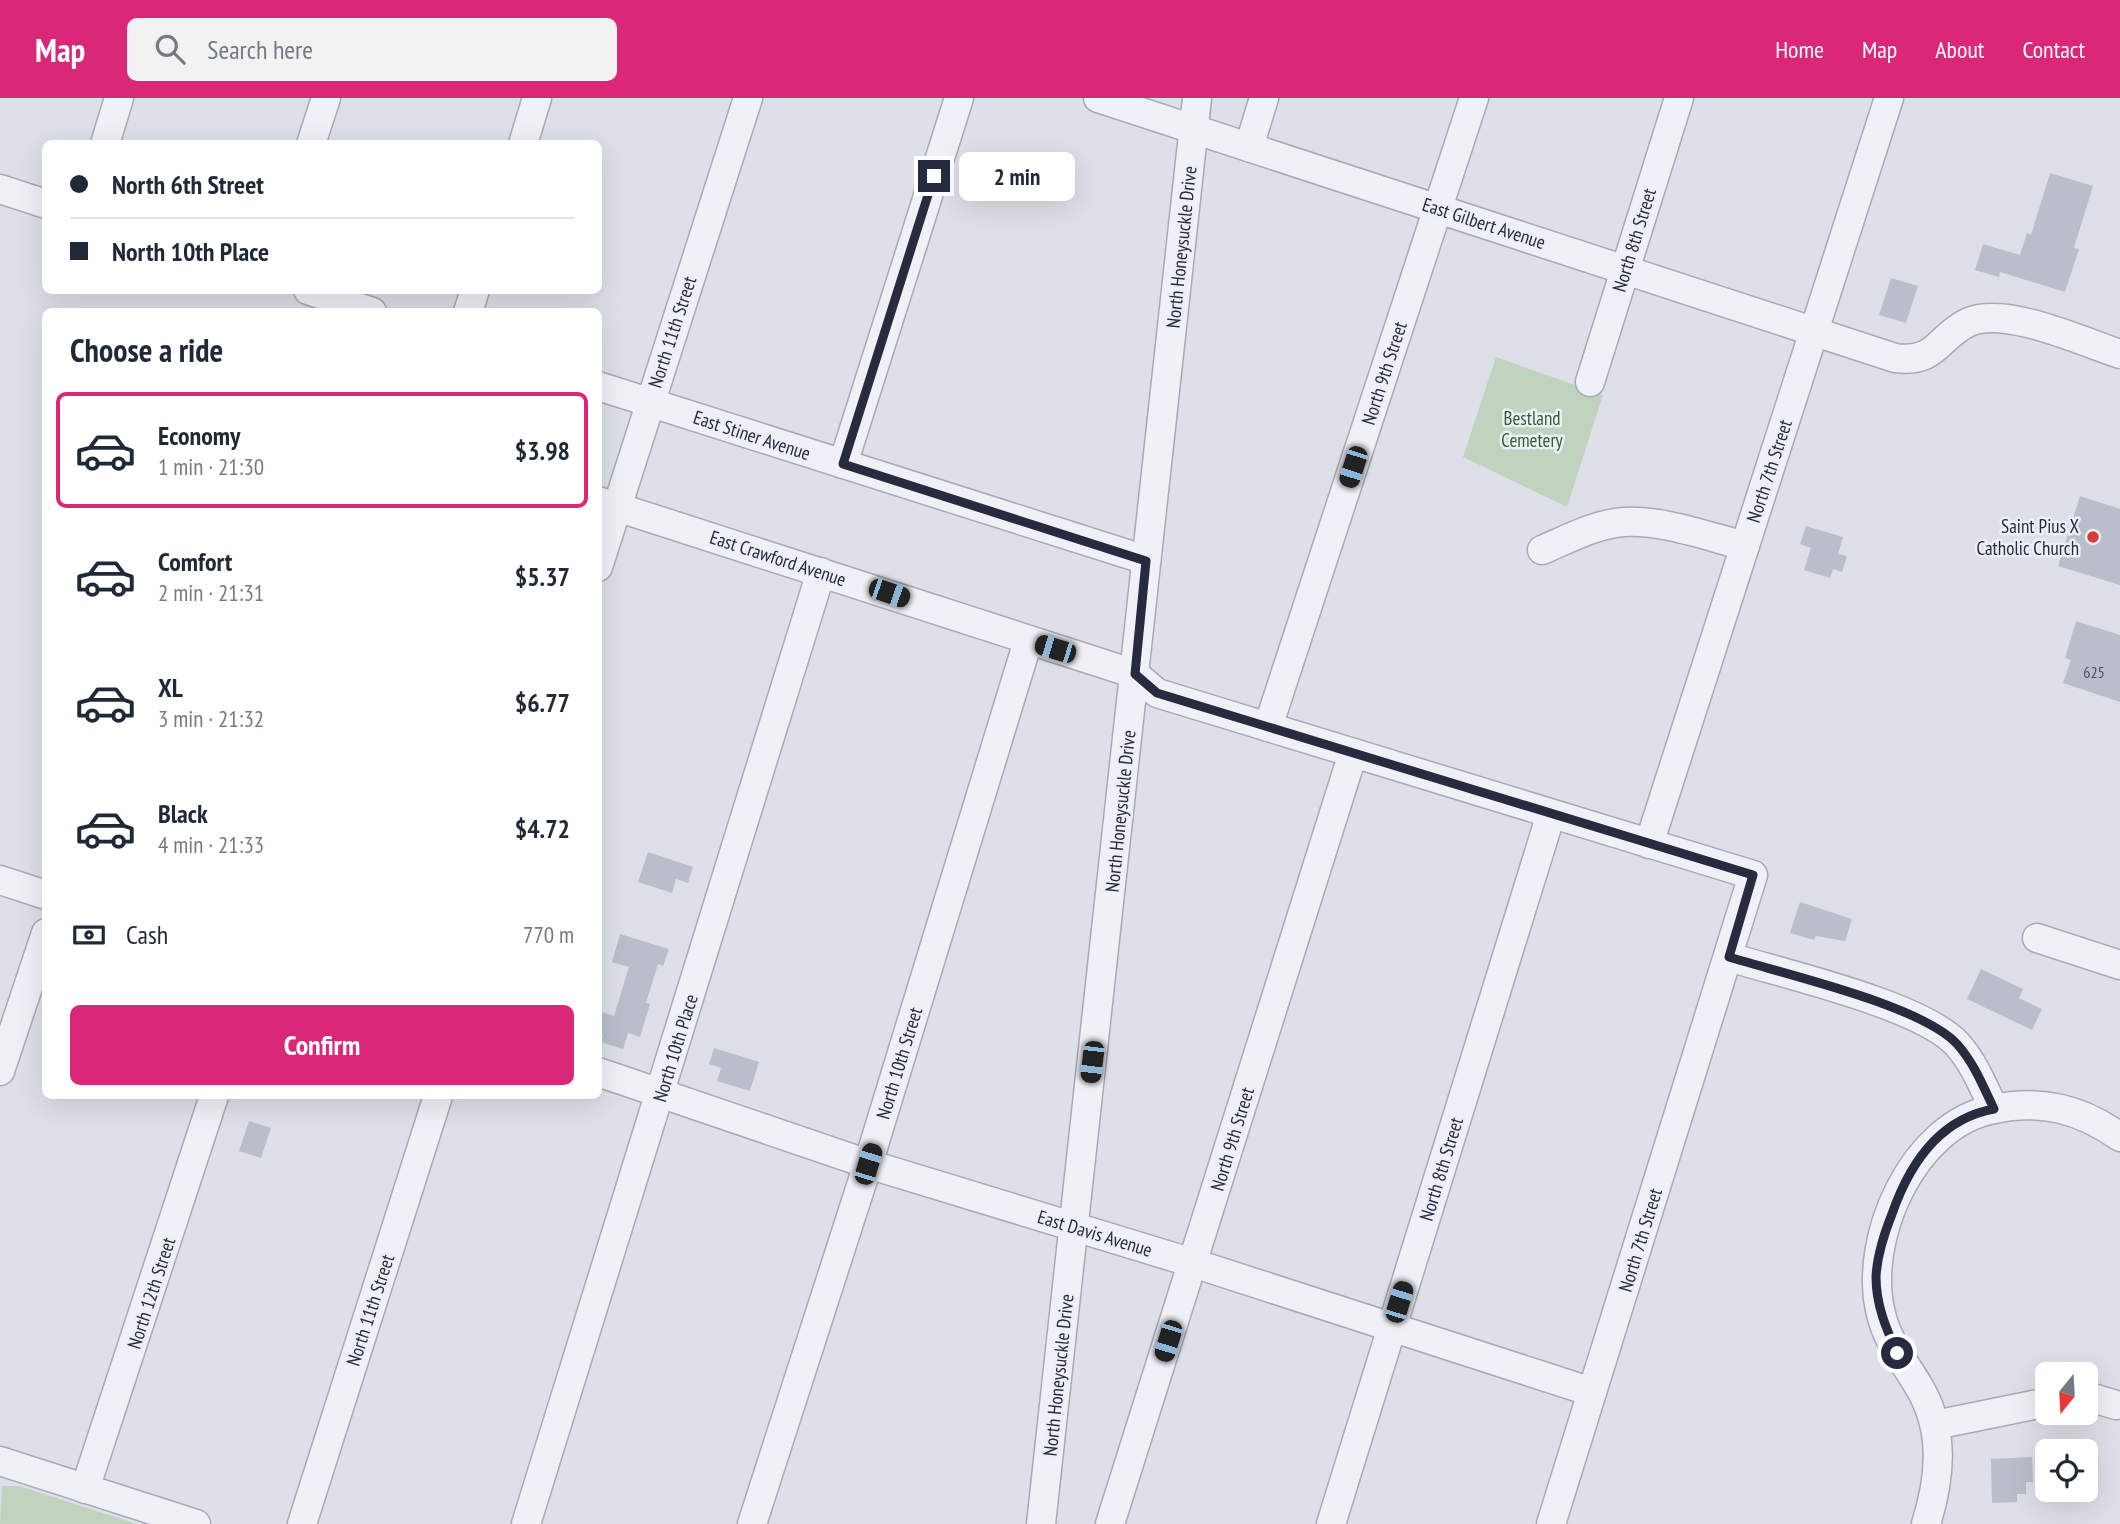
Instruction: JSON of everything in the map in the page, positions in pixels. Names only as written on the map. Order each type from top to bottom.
[{"type":"street","points":[[106,140],[119,98]]},
{"type":"street","points":[[312,140],[326,98]]},
{"type":"street","points":[[524,140],[537,98]]},
{"type":"street","name":"North 11th Street","points":[[602,542],[608,504],[649,402],[748,98]]},
{"type":"street","points":[[843,464],[959,98]]},
{"type":"street","name":"East Gilbert Avenue","points":[[1098,98],[1895,358],[1922,358],[1970,321],[1998,317],[2120,354]]},
{"type":"street","name":"North Honeysuckle Drive","points":[[1041,1524],[1197,98]]},
{"type":"street","points":[[1249,146],[1264,98]]},
{"type":"street","name":"North 9th Street","points":[[1268,727],[1474,98]]},
{"type":"street","name":"North 8th Street","points":[[1590,382],[1679,98]]},
{"type":"street","name":"North 7th Street","points":[[1649,844],[1889,98]]},
{"type":"street","points":[[0,189],[42,203]]},
{"type":"street","points":[[318,294],[353,308]]},
{"type":"street","name":"East Stiner Avenue","points":[[602,387],[1146,561]]},
{"type":"street","name":"East Crawford Avenue","points":[[608,504],[1135,674],[1157,693],[1753,875],[1729,957]]},
{"type":"street","points":[[1542,550],[1587,530],[1622,522],[1655,524],[1745,546]]},
{"type":"street","name":"North 10th Place","points":[[526,1524],[662,1093],[821,572]]},
{"type":"street","name":"North 10th Street","points":[[752,1524],[868,1164],[1028,640]]},
{"type":"street","name":"North 9th Street","points":[[1110,1524],[1353,753]]},
{"type":"street","name":"North 8th Street","points":[[1331,1524],[1551,814]]},
{"type":"street","points":[[0,880],[42,894]]},
{"type":"street","points":[[2037,938],[2120,965]]},
{"type":"street","points":[[0,1071],[42,945]]},
{"type":"street","points":[[1729,957],[1892,1007],[1938,1029],[1956,1043],[1975,1068],[1994,1109]]},
{"type":"street","name":"North 7th Street","points":[[1550,1524],[1729,957]]},
{"type":"street","name":"East Davis Avenue","points":[[602,1073],[868,1164],[1192,1263],[1592,1392]]},
{"type":"street","name":"North 12th Street","points":[[85,1489],[213,1099]]},
{"type":"street","name":"North 11th Street","points":[[302,1524],[437,1099]]},
{"type":"street","points":[[1926,1524],[1939,1465],[1936,1425],[1926,1400],[1897,1353],[1881,1317],[1876,1275],[1903,1182],[1921,1154],[1962,1120],[1977,1112],[2019,1103],[2066,1108],[2096,1120],[2120,1136]]},
{"type":"street","points":[[2098,1399],[2116,1405]]},
{"type":"street","points":[[1936,1425],[2035,1405]]},
{"type":"street","points":[[0,1461],[195,1524]]},
{"type":"green space","name":"Bestland Cemetery","points":[[1496,357],[1603,395],[1567,507],[1463,457]]},
{"type":"green space","points":[[2,1486],[19,1486],[137,1524],[0,1524]]},
{"type":"building","points":[[2050,173],[2093,186],[2074,248],[2079,249],[2065,292],[2000,272],[1999,277],[1975,270],[1983,244],[2020,255],[2027,233],[2031,235]]},
{"type":"building","points":[[1891,278],[1918,286],[1906,323],[1879,315]]},
{"type":"building","name":"Saint Pius X Catholic Church","points":[[2080,496],[2120,509],[2120,585],[2058,566]]},
{"type":"building","points":[[1806,526],[1843,537],[1838,554],[1847,556],[1842,572],[1833,569],[1830,578],[1804,570],[1811,548],[1800,544]]},
{"type":"building","points":[[2076,621],[2120,635],[2120,702],[2063,683],[2071,660],[2065,658]]},
{"type":"building","points":[[648,852],[693,867],[688,883],[676,879],[672,893],[638,882]]},
{"type":"building","points":[[1800,902],[1852,919],[1845,941],[1816,936],[1814,940],[1790,933]]},
{"type":"building","points":[[620,934],[669,949],[663,966],[658,964],[646,1003],[650,1004],[640,1037],[628,1033],[623,1049],[602,1042],[602,1012],[614,1016],[629,967],[612,962]]},
{"type":"building","points":[[1981,969],[2023,989],[2019,998],[2042,1009],[2032,1030],[1967,999]]},
{"type":"building","points":[[714,1048],[759,1062],[750,1091],[717,1081],[721,1068],[709,1064]]},
{"type":"building","points":[[249,1121],[271,1128],[261,1158],[239,1151]]},
{"type":"building","points":[[2032,1457],[2033,1482],[2026,1482],[2026,1494],[2017,1494],[2017,1502],[1992,1503],[1991,1459]]},
{"type":"place","name":"Saint Pius X Catholic Church","points":[[2093,537]]},
{"type":"route","points":[[934,176],[843,464],[1146,561],[1135,674],[1157,693],[1753,875],[1729,957],[1892,1007],[1938,1029],[1956,1043],[1975,1068],[1994,1109],[1977,1112],[1948,1129],[1921,1154],[1903,1182],[1885,1233],[1876,1275],[1881,1317],[1897,1353]]}]
